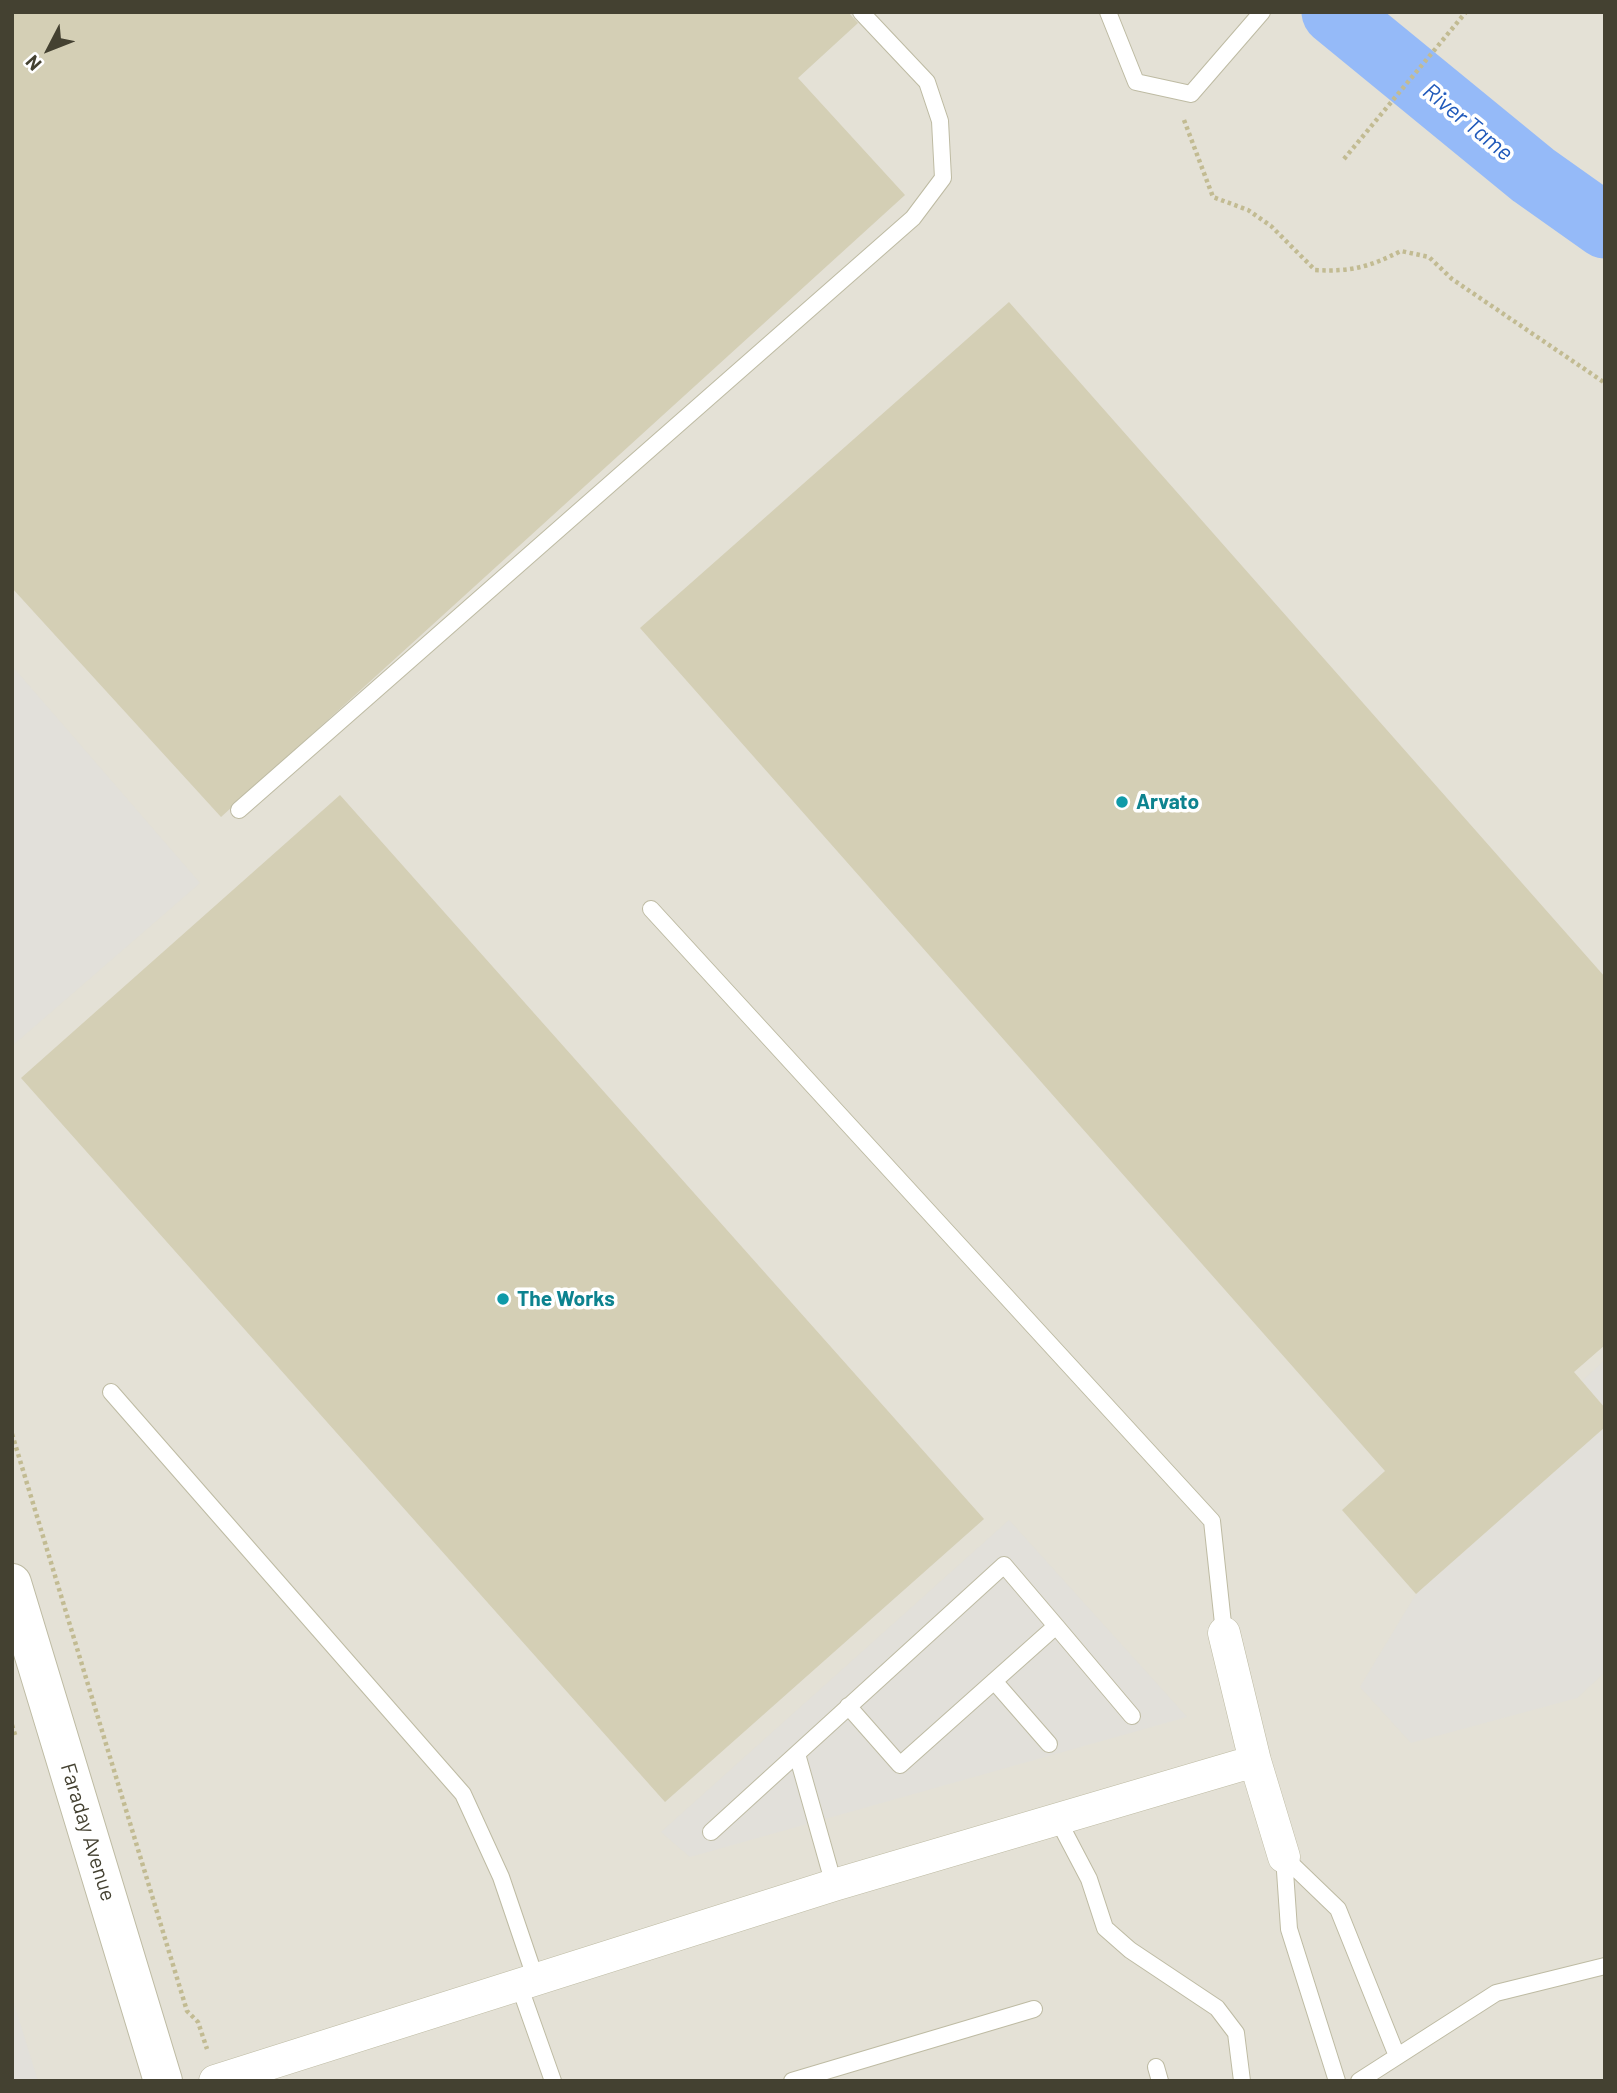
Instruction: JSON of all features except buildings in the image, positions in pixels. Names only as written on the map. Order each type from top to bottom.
[{"type":"street","name":"Faraday Avenue","points":[[12,1583],[163,2081]]},
{"type":"street","points":[[1224,1633],[1255,1761],[1284,1857]]},
{"type":"street","points":[[216,2080],[834,1885],[1255,1761]]},
{"type":"lane","points":[[239,810],[913,218],[943,178],[940,121],[927,82],[861,12]]},
{"type":"lane","points":[[1108,12],[1136,82],[1191,94],[1258,17]]},
{"type":"lane","points":[[651,909],[1212,1521],[1224,1633]]},
{"type":"lane","points":[[111,1392],[463,1794],[501,1877],[553,2081]]},
{"type":"lane","points":[[711,1832],[1004,1565],[1132,1716]]},
{"type":"lane","points":[[848,1706],[900,1765],[1056,1626]]},
{"type":"lane","points":[[994,1681],[1049,1744]]},
{"type":"lane","points":[[797,1754],[834,1885]]},
{"type":"lane","points":[[1058,1820],[1089,1879],[1105,1928],[1130,1950],[1217,2008],[1236,2032],[1242,2081]]},
{"type":"lane","points":[[1284,1857],[1338,1909],[1397,2056]]},
{"type":"lane","points":[[1284,1857],[1289,1929],[1337,2081]]},
{"type":"lane","points":[[1359,2081],[1496,1993],[1605,1966]]},
{"type":"lane","points":[[792,2081],[1034,2009]]},
{"type":"path","points":[[1345,159],[1466,12]]},
{"type":"path","points":[[1173,90],[1213,197],[1248,210],[1271,226],[1315,270],[1346,272],[1379,262],[1401,251],[1429,257],[1452,279],[1605,383]]},
{"type":"path","points":[[12,1434],[187,2011],[198,2022],[216,2080]]},
{"type":"shaded area","points":[[12,12],[1605,12],[1605,2081],[12,2081]]},
{"type":"shaded area","points":[[12,666],[200,883],[12,1046]]},
{"type":"shaded area","points":[[1605,1360],[1605,1408],[1582,1381]]},
{"type":"shaded area","points":[[1605,1427],[1605,1672],[1577,1698],[1411,1743],[1360,1687],[1416,1594]]},
{"type":"shaded area","points":[[1009,1520],[1187,1717],[690,1857],[661,1832]]},
{"type":"shaded area","points":[[12,1997],[38,2081],[12,2081]]},
{"type":"waterway","name":"River Tame","points":[[1334,12],[1533,175],[1605,226]]},
{"type":"place","name":"Arvato","points":[[1122,802]]},
{"type":"place","name":"The Works","points":[[503,1299]]}]
